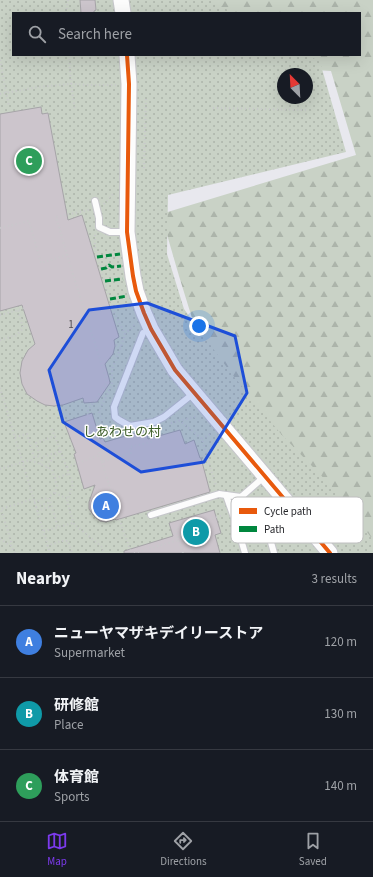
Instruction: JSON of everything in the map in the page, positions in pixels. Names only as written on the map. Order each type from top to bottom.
[{"type":"street","points":[[121,0],[123,12]]},
{"type":"street","points":[[127,56],[129,84],[127,232],[136,291],[151,329],[175,370],[283,497]]},
{"type":"street","points":[[322,543],[330,553]]},
{"type":"lane","points":[[98,205],[99,227],[110,232],[127,232]]},
{"type":"lane","points":[[143,333],[114,407],[115,417],[130,426],[154,422],[164,417],[194,393]]},
{"type":"lane","points":[[151,515],[219,494],[241,497],[265,476]]},
{"type":"lane","points":[[226,495],[231,509]]},
{"type":"lane","points":[[242,543],[245,553]]},
{"type":"lane","points":[[271,543],[274,553]]},
{"type":"path","points":[[66,12],[68,0]]},
{"type":"path","points":[[69,56],[75,110]]},
{"type":"path","points":[[0,60],[9,107]]},
{"type":"path","points":[[0,94],[38,87],[71,84],[119,85]]},
{"type":"path","points":[[144,168],[146,99]]},
{"type":"path","points":[[213,108],[308,110]]},
{"type":"path","points":[[118,189],[98,205],[56,217],[106,382],[87,412],[119,518],[132,553],[179,540]]},
{"type":"path","points":[[0,228],[29,221],[41,263],[67,256]]},
{"type":"path","points":[[95,234],[95,250],[114,312],[125,334]]},
{"type":"path","points":[[0,315],[24,308]]},
{"type":"path","points":[[0,340],[17,335],[23,328],[18,310]]},
{"type":"path","points":[[116,345],[121,347]]},
{"type":"path","points":[[0,388],[50,553]]},
{"type":"path","points":[[201,416],[179,420],[202,439],[217,488]]},
{"type":"path","points":[[86,424],[90,423]]},
{"type":"path","points":[[52,429],[73,484],[67,502],[73,523],[102,547],[104,553]]},
{"type":"path","points":[[102,462],[131,453],[130,447],[152,442],[148,430]]},
{"type":"path","points":[[202,439],[215,432]]},
{"type":"path","points":[[15,438],[27,434],[34,457],[40,456],[36,442],[55,436]]},
{"type":"path","points":[[40,464],[43,457],[61,451]]},
{"type":"path","points":[[47,468],[51,461],[61,451]]},
{"type":"path","points":[[67,467],[100,455]]},
{"type":"path","points":[[0,469],[30,460],[52,469],[58,486],[49,497],[34,502]]},
{"type":"path","points":[[55,478],[70,474]]},
{"type":"path","points":[[54,492],[68,499]]},
{"type":"path","points":[[49,497],[58,528]]},
{"type":"path","points":[[10,546],[11,541],[1,509],[33,499]]},
{"type":"path","points":[[36,507],[51,502]]},
{"type":"path","points":[[37,511],[52,506]]},
{"type":"path","points":[[183,553],[174,529],[225,514]]},
{"type":"path","points":[[43,532],[73,523]]},
{"type":"path","points":[[0,539],[10,546],[15,553]]},
{"type":"path","points":[[48,546],[61,541],[68,541],[72,553]]},
{"type":"highlighted area","points":[[147,303],[235,336],[247,393],[204,462],[141,472],[63,422],[49,370],[89,310]]},
{"type":"green space","name":"しあわせの村","points":[[0,0],[210,0],[231,12],[12,12],[12,56],[310,56],[320,62],[346,152],[168,195],[167,254],[184,309],[231,373],[281,434],[341,497],[231,497],[231,543],[363,543],[363,527],[373,540],[373,553],[0,553]]},
{"type":"green space","points":[[160,0],[373,0],[373,545],[363,534],[363,497],[330,497],[261,420],[196,331],[161,214],[356,155],[331,71],[313,70],[313,68],[285,68],[224,64],[214,56],[361,56],[361,12],[168,12]]},
{"type":"building","points":[[80,0],[95,0],[96,10],[94,12],[81,12]]},
{"type":"building","points":[[41,107],[42,114],[48,113],[68,220],[82,215],[119,337],[114,340],[115,346],[113,354],[105,364],[110,383],[97,402],[84,403],[83,398],[63,405],[45,405],[27,394],[22,384],[20,373],[22,361],[28,350],[35,344],[22,305],[0,311],[0,114]]},
{"type":"building","points":[[92,413],[100,439],[103,438],[105,442],[146,430],[148,439],[180,430],[185,444],[194,440],[201,458],[210,492],[116,520],[106,522],[100,521],[89,509],[89,502],[95,485],[84,489],[74,454],[76,453],[64,422]]},
{"type":"building","points":[[214,510],[221,533],[215,535],[220,553],[124,553],[124,551],[173,536],[169,523]]},
{"type":"marked path","points":[[97,257],[120,254]]},
{"type":"marked path","points":[[101,269],[106,268],[109,265],[112,267],[121,266]]},
{"type":"marked path","points":[[105,281],[123,279]]},
{"type":"marked path","points":[[110,299],[127,296]]},
{"type":"cycle path","points":[[127,56],[129,84],[127,232],[136,291],[151,329],[175,370],[283,497]]},
{"type":"cycle path","points":[[322,543],[330,553]]},
{"type":"place","name":"体育館","points":[[29,161]]},
{"type":"place","name":"ニューヤマザキデイリーストア","points":[[106,506]]},
{"type":"place","name":"研修館","points":[[196,532]]}]
